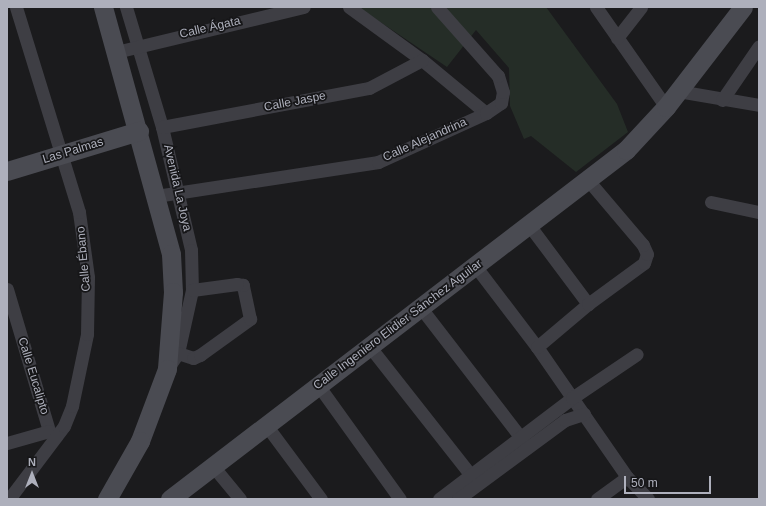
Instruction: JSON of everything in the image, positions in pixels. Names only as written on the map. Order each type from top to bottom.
[{"type":"street","name":"Calle Ébano","points":[[8,499],[53,433],[64,426],[72,406],[87,327],[88,277],[79,212],[16,7]]},
{"type":"street","name":"Avenida La Joya","points":[[103,7],[139,131],[171,254],[174,292],[167,369]]},
{"type":"street","name":"Avenida La Joya","points":[[106,499],[140,441],[167,369],[178,353],[192,290],[191,250],[179,192],[162,127],[126,7]]},
{"type":"street","name":"Calle Ágata","points":[[116,52],[138,45],[304,7]]},
{"type":"street","points":[[349,7],[422,60],[486,113]]},
{"type":"street","name":"Calle Alejandrina","points":[[156,196],[378,162],[486,113],[501,103],[503,92],[498,76],[437,7]]},
{"type":"street","points":[[596,7],[666,107]]},
{"type":"street","points":[[617,38],[641,7]]},
{"type":"street","name":"Calle Ingeniero Elidier Sánchez Aguilar","points":[[170,499],[212,465],[476,267],[586,179],[626,150],[666,107],[743,7]]},
{"type":"street","points":[[722,100],[759,46]]},
{"type":"street","name":"Calle Jaspe","points":[[162,127],[368,88],[422,60]]},
{"type":"street","points":[[678,91],[722,100],[759,105]]},
{"type":"street","name":"Las Palmas","points":[[7,171],[139,131]]},
{"type":"street","points":[[537,347],[588,304],[644,263],[647,254],[643,245],[586,179]]},
{"type":"street","points":[[711,202],[759,209]]},
{"type":"street","points":[[529,225],[588,304]]},
{"type":"street","points":[[476,267],[537,347],[628,477],[648,499]]},
{"type":"street","points":[[178,353],[193,358],[200,355],[250,319],[243,285],[237,284],[192,290]]},
{"type":"street","name":"Calle Eucalipto","points":[[7,289],[53,433]]},
{"type":"street","points":[[421,308],[525,443]]},
{"type":"street","points":[[370,348],[475,480]]},
{"type":"street","points":[[525,443],[572,398],[637,354]]},
{"type":"street","points":[[318,385],[400,499]]},
{"type":"street","points":[[439,499],[475,480],[525,443],[565,420],[584,414]]},
{"type":"street","points":[[266,425],[321,499]]},
{"type":"street","points":[[7,443],[53,433]]},
{"type":"street","points":[[212,465],[240,499]]},
{"type":"street","points":[[597,499],[628,477]]},
{"type":"street","points":[[458,499],[475,480]]},
{"type":"shaded area","points":[[358,7],[546,7],[617,104],[628,132],[576,172],[531,136],[524,139],[510,106],[509,68],[476,30],[447,67]]}]
